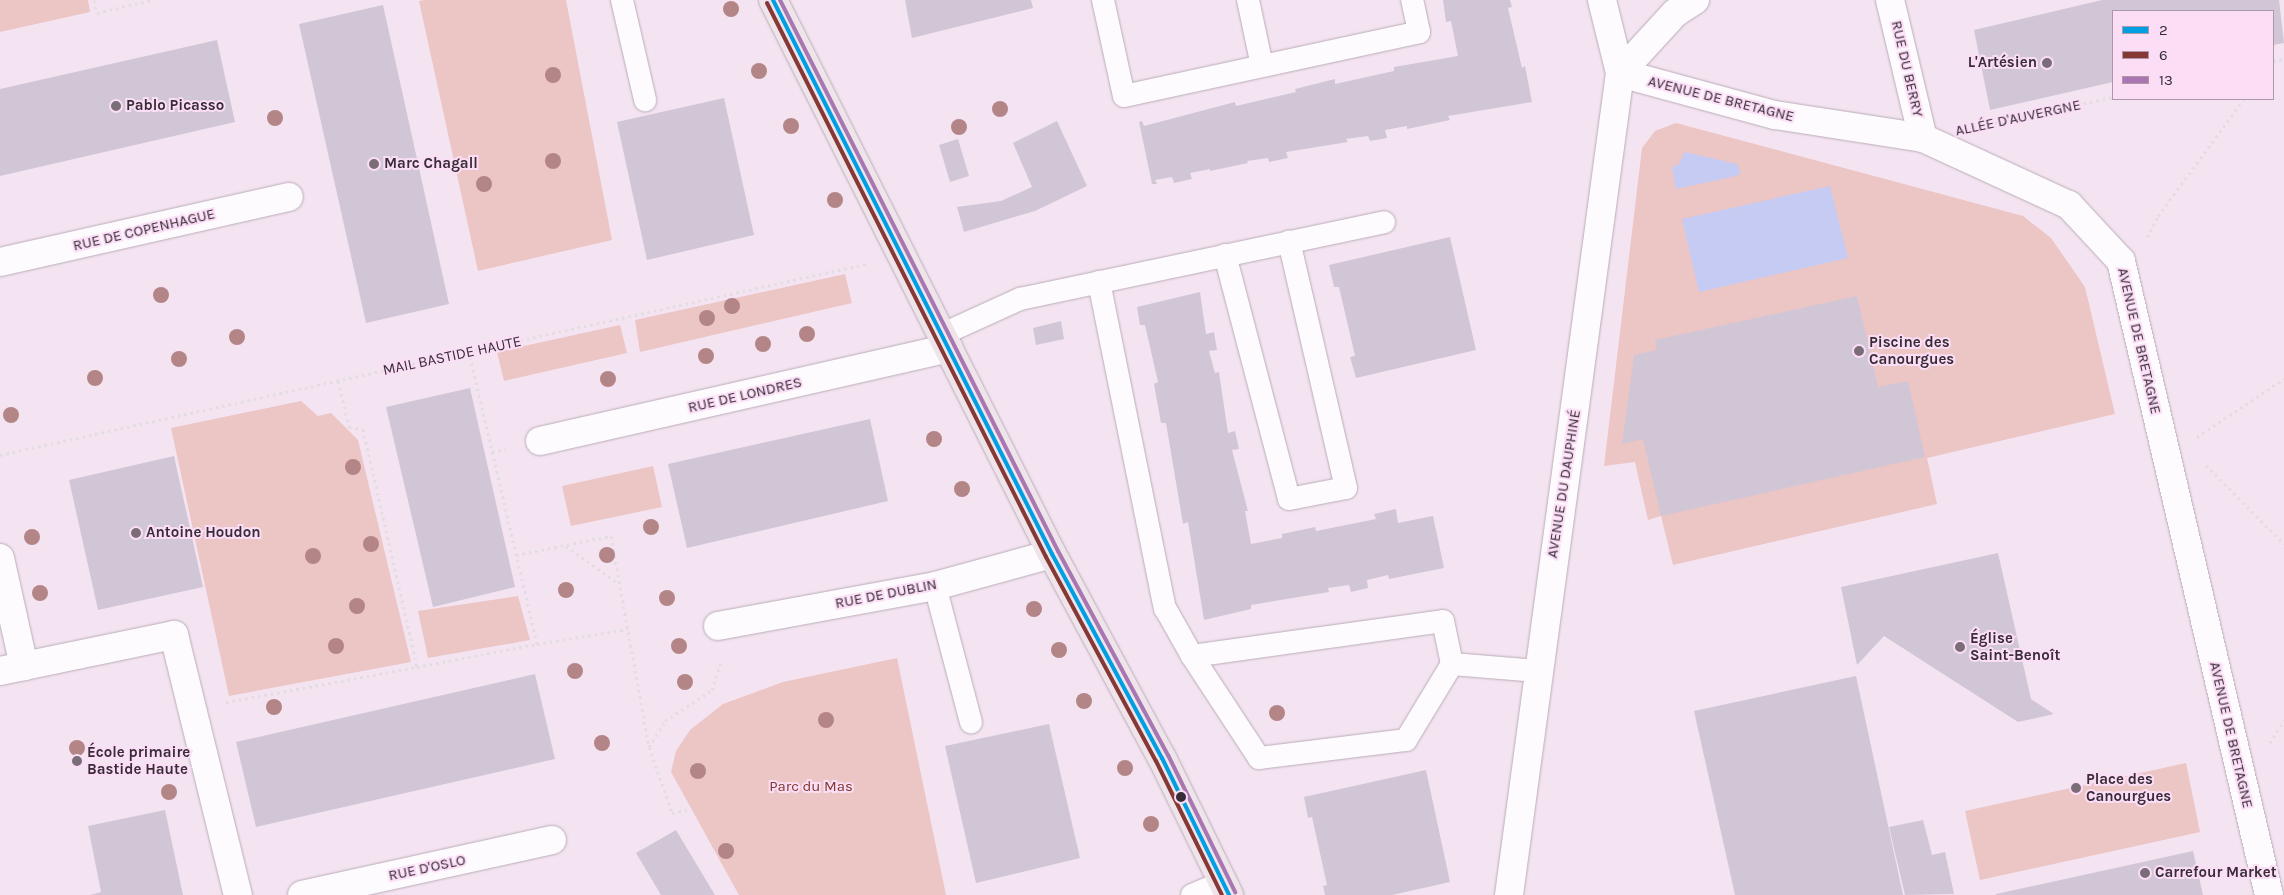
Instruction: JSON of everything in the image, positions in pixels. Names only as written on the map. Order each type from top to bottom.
[{"type":"main road","points":[[773,0],[1052,554],[1162,758],[1226,888]]},
{"type":"street","points":[[1602,0],[1620,73]]},
{"type":"street","points":[[1620,73],[1675,13],[1695,0]]},
{"type":"street","name":"RUE DU BERRY","points":[[1890,0],[1923,138]]},
{"type":"street","name":"AVENUE DE BRETAGNE","points":[[1620,73],[1776,115],[1923,138],[2069,205],[2122,262],[2176,448],[2269,895]]},
{"type":"street","name":"AVENUE DU DAUPHINÉ","points":[[1509,895],[1620,73]]},
{"type":"street","name":"RUE DE COPENHAGUE","points":[[0,262],[289,197]]},
{"type":"street","name":"RUE DE LONDRES","points":[[540,441],[946,341]]},
{"type":"street","name":"RUE DE DUBLIN","points":[[718,626],[935,586],[1052,554]]},
{"type":"street","points":[[0,558],[12,668],[174,635],[238,895]]},
{"type":"street","name":"RUE D'OSLO","points":[[302,895],[552,840]]},
{"type":"lane","points":[[622,0],[645,100]]},
{"type":"lane","points":[[1103,0],[1124,96],[1419,32],[1412,0]]},
{"type":"lane","points":[[1248,0],[1262,66]]},
{"type":"lane","points":[[946,341],[1020,299],[1384,222]]},
{"type":"lane","points":[[1225,255],[1289,499],[1346,488],[1289,242]]},
{"type":"lane","points":[[1099,282],[1165,608],[1192,656],[1259,758],[1406,740],[1452,664],[1443,621],[1192,656]]},
{"type":"lane","points":[[935,586],[971,722]]},
{"type":"lane","points":[[1452,664],[1538,671]]},
{"type":"lane","points":[[1192,895],[1226,888]]},
{"type":"path","points":[[94,0],[97,13],[151,0]]},
{"type":"path","name":"ALLÉE D'AUVERGNE","points":[[1980,126],[2112,97]]},
{"type":"path","points":[[2126,281],[2158,216],[2243,100]]},
{"type":"path","name":"MAIL BASTIDE HAUTE","points":[[0,455],[903,255]]},
{"type":"path","points":[[470,352],[537,644]]},
{"type":"path","points":[[2284,379],[2176,448],[2284,544]]},
{"type":"path","points":[[338,381],[349,427],[363,429],[417,667]]},
{"type":"path","points":[[516,555],[610,536],[649,747],[672,813],[691,809]]},
{"type":"path","points":[[565,546],[620,584]]},
{"type":"path","points":[[649,747],[665,721],[712,690],[723,662],[718,626]]},
{"type":"path","points":[[192,708],[537,644],[628,630]]},
{"type":"green space","points":[[0,0],[88,0],[90,12],[0,32]]},
{"type":"green space","points":[[566,0],[612,240],[478,271],[419,1]]},
{"type":"green space","name":"Piscine des Canourgues","points":[[1676,123],[2023,216],[2051,238],[2085,287],[2115,414],[1927,458],[1937,504],[1673,565],[1661,516],[1648,520],[1635,462],[1604,466],[1642,148],[1655,131]]},
{"type":"green space","points":[[845,274],[852,303],[640,352],[635,320]]},
{"type":"green space","points":[[620,325],[627,353],[504,381],[497,352]]},
{"type":"green space","points":[[301,401],[318,416],[331,413],[358,440],[411,662],[229,696],[171,428]]},
{"type":"green space","points":[[653,466],[662,507],[571,526],[562,486]]},
{"type":"green space","points":[[518,596],[530,640],[428,658],[418,611]]},
{"type":"green space","name":"Parc du Mas","points":[[897,658],[946,895],[739,895],[671,772],[676,751],[690,730],[723,704],[783,682]]},
{"type":"green space","points":[[2186,763],[2200,832],[1980,880],[1965,811]]},
{"type":"water","points":[[1685,152],[1737,164],[1741,173],[1736,176],[1676,189],[1672,167],[1678,165]]},
{"type":"water","points":[[1830,186],[1848,258],[1699,292],[1682,219]]},
{"type":"building","points":[[905,0],[1031,0],[1033,8],[912,38]]},
{"type":"building","points":[[1443,0],[1510,0],[1512,7],[1508,8],[1522,68],[1525,66],[1532,102],[1448,116],[1450,120],[1407,129],[1407,126],[1385,130],[1387,138],[1370,141],[1368,136],[1346,139],[1348,142],[1286,152],[1288,158],[1269,162],[1268,158],[1247,161],[1248,163],[1190,173],[1192,179],[1174,183],[1172,177],[1155,180],[1157,184],[1152,184],[1139,122],[1142,121],[1144,126],[1235,102],[1236,106],[1296,92],[1295,89],[1335,79],[1335,84],[1394,71],[1394,67],[1458,56],[1451,21],[1446,22]]},
{"type":"building","name":"L'Artésien","points":[[2102,0],[2279,0],[2284,43],[2274,45],[2274,10],[2112,10],[2112,82],[1990,110],[1974,30]]},
{"type":"building","name":"Marc Chagall","points":[[383,5],[449,304],[366,323],[299,24]]},
{"type":"building","name":"Pablo Picasso","points":[[217,40],[235,122],[0,176],[0,89]]},
{"type":"building","points":[[724,98],[754,235],[647,260],[617,122]]},
{"type":"building","points":[[1057,121],[1087,186],[1035,211],[964,232],[957,207],[1001,201],[1032,187],[1013,143]]},
{"type":"building","points":[[958,139],[969,176],[950,182],[939,145]]},
{"type":"building","points":[[1450,237],[1476,350],[1356,378],[1350,357],[1355,356],[1339,287],[1334,287],[1329,265]]},
{"type":"building","points":[[1200,292],[1206,334],[1214,332],[1217,350],[1209,351],[1215,373],[1219,372],[1228,433],[1235,431],[1239,449],[1232,450],[1248,511],[1245,511],[1251,544],[1282,538],[1282,534],[1315,527],[1316,531],[1376,519],[1374,514],[1396,509],[1398,523],[1433,516],[1444,568],[1389,579],[1388,575],[1367,580],[1368,588],[1351,592],[1349,585],[1328,588],[1329,592],[1251,605],[1251,609],[1204,620],[1188,522],[1183,524],[1166,423],[1161,423],[1154,384],[1158,382],[1145,325],[1140,325],[1137,307]]},
{"type":"building","points":[[1857,296],[1878,387],[1908,381],[1925,457],[1661,516],[1643,439],[1622,444],[1634,355],[1657,350],[1655,340]]},
{"type":"building","points":[[1061,321],[1064,339],[1036,345],[1033,328]]},
{"type":"building","points":[[470,388],[515,587],[433,607],[386,407]]},
{"type":"building","points":[[870,419],[888,501],[687,548],[668,464]]},
{"type":"building","name":"Antoine Houdon","points":[[174,456],[203,587],[98,610],[69,480]]},
{"type":"building","name":"Église Saint-Benoît","points":[[1998,553],[2031,699],[2054,714],[2018,722],[1884,636],[1857,665],[1841,587]]},
{"type":"building","points":[[535,674],[555,759],[256,827],[236,742]]},
{"type":"building","points":[[1856,676],[1903,895],[1735,895],[1694,711]]},
{"type":"building","points":[[1049,724],[1080,858],[976,883],[945,746]]},
{"type":"building","points":[[1426,770],[1450,882],[1392,895],[1325,895],[1323,886],[1327,885],[1312,817],[1308,818],[1304,797]]},
{"type":"building","points":[[165,810],[183,895],[90,895],[101,892],[88,826]]},
{"type":"building","points":[[1923,820],[1932,855],[1945,852],[1954,894],[1905,895],[1889,827]]},
{"type":"building","points":[[676,830],[715,895],[661,895],[636,853]]},
{"type":"building","name":"Carrefour Market","points":[[2193,851],[2203,895],[1996,895],[1996,894]]},
{"type":"transit line","name":"2","points":[[773,0],[1052,554],[1162,758],[1229,895]]},
{"type":"transit line","name":"13","points":[[780,0],[1058,551],[1168,755],[1235,892]]},
{"type":"transit line","name":"6","points":[[767,3],[1046,557],[1156,761],[1222,895]]},
{"type":"place","name":"L'Artésien","points":[[2047,63]]},
{"type":"place","name":"Pablo Picasso","points":[[116,106]]},
{"type":"place","name":"Marc Chagall","points":[[374,164]]},
{"type":"place","name":"Piscine des Canourgues","points":[[1859,351]]},
{"type":"place","name":"Antoine Houdon","points":[[136,533]]},
{"type":"place","name":"Église Saint-Benoît","points":[[1960,647]]},
{"type":"place","name":"École primaire Bastide Haute","points":[[77,761]]},
{"type":"place","name":"Place des Canourgues","points":[[2076,788]]},
{"type":"place","name":"Carrefour Market","points":[[2145,873]]}]
